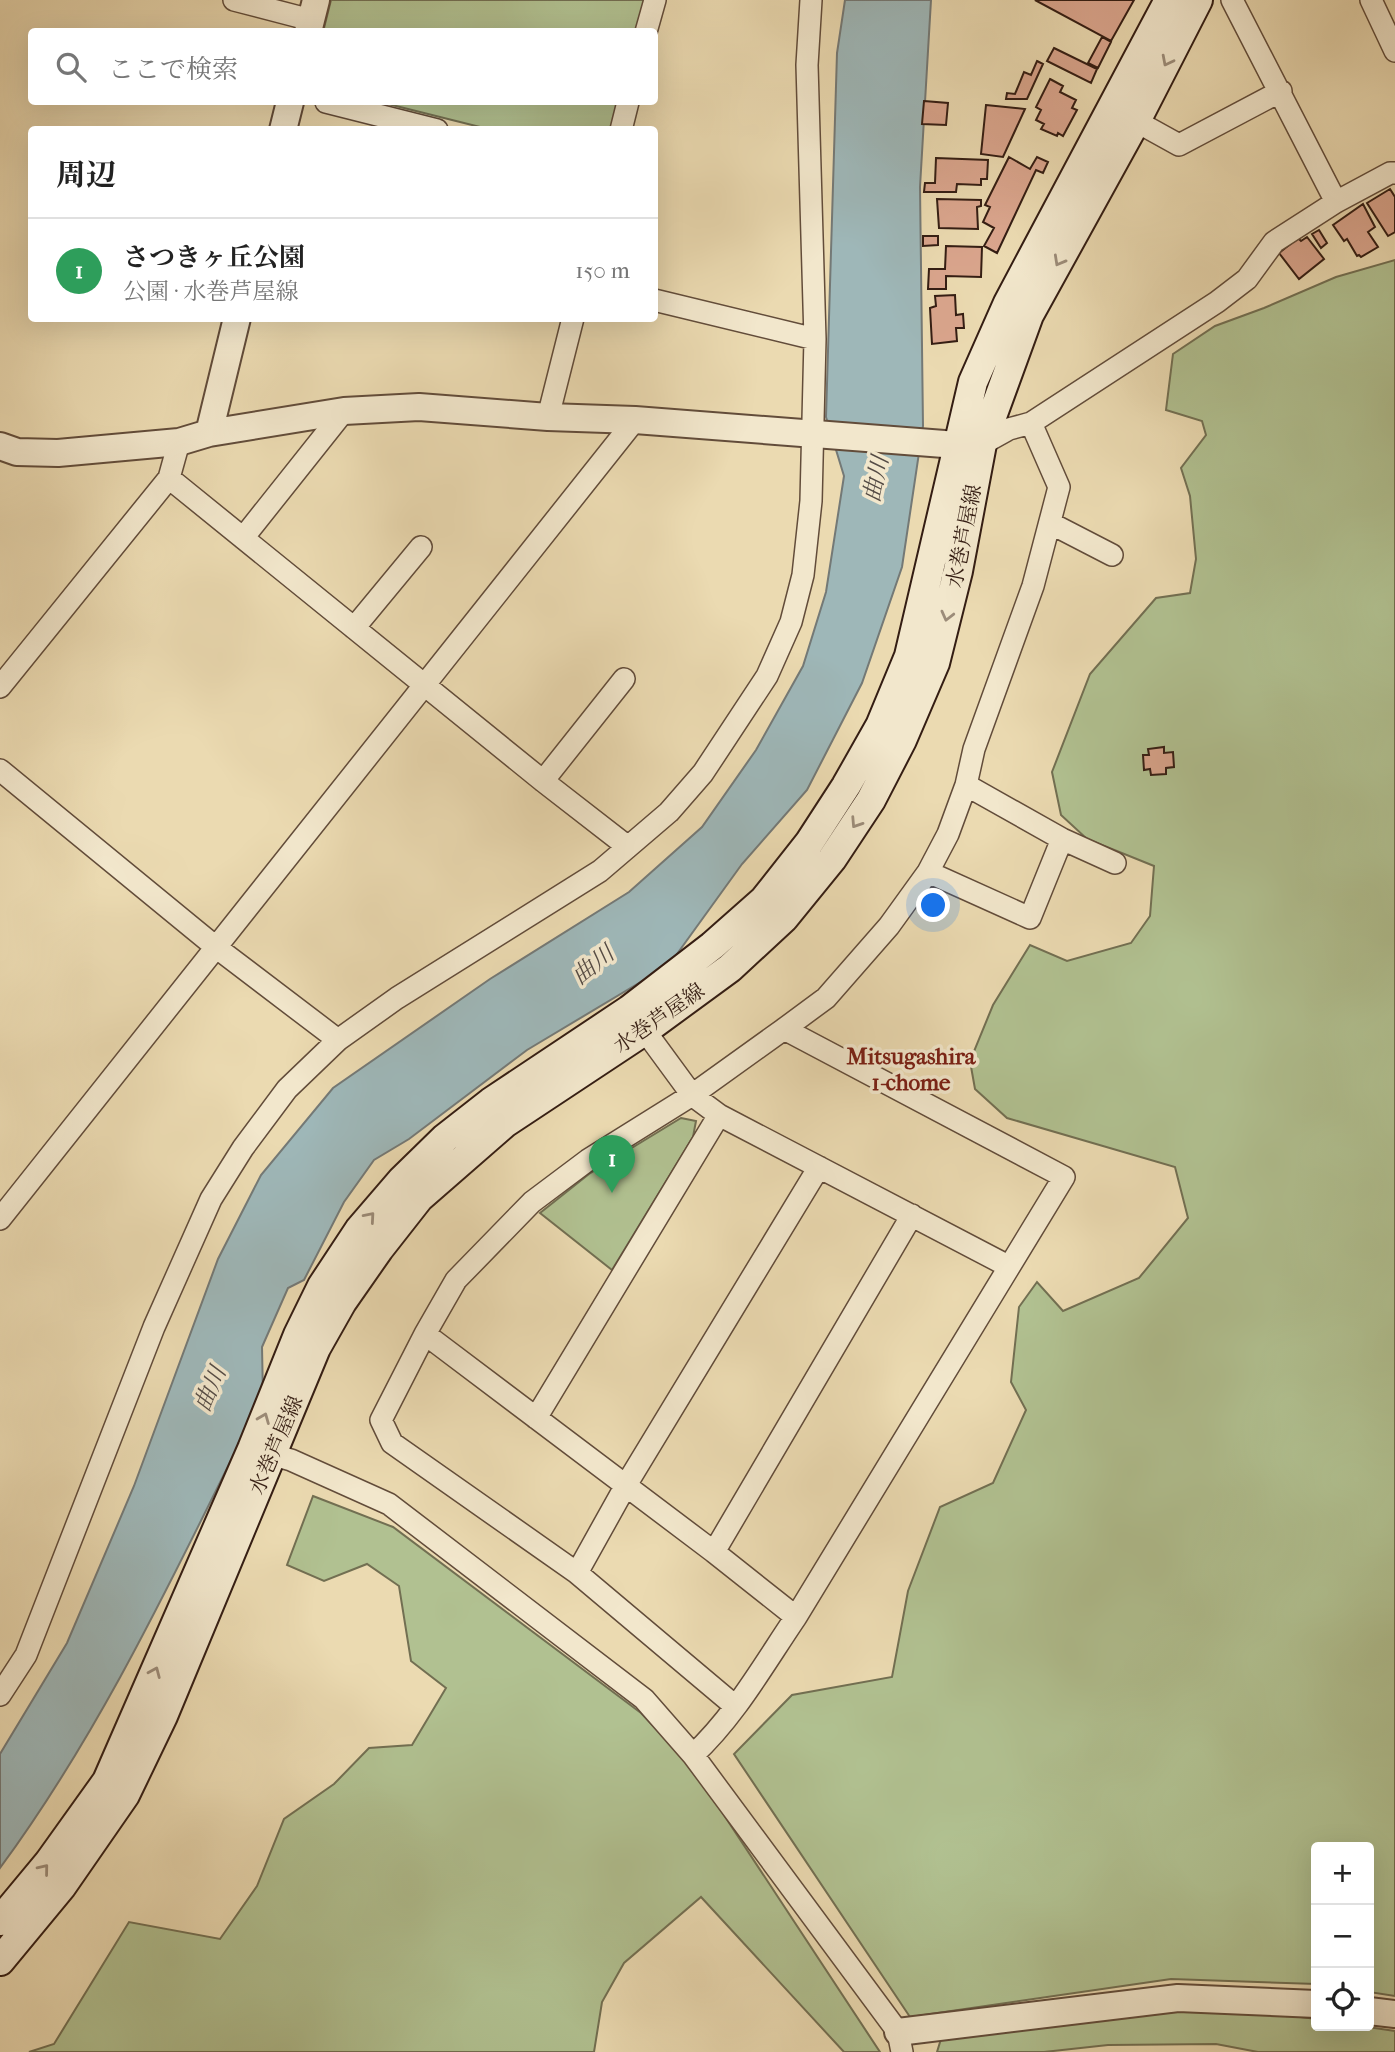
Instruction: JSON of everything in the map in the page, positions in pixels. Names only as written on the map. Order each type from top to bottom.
[{"type":"main road","name":"水巻芦屋線","points":[[0,1961],[62,1886],[125,1795],[163,1716],[262,1451],[304,1322],[322,1286],[359,1230],[402,1180],[445,1138],[491,1102],[637,1020],[712,946],[764,900],[810,843],[846,786],[880,726],[909,656],[973,382],[1008,303],[1169,0]]},
{"type":"main road","name":"水巻芦屋線","points":[[958,444],[1136,121],[1198,0]]},
{"type":"main road","name":"水巻芦屋線","points":[[0,1921],[49,1862],[107,1781],[262,1451]]},
{"type":"street","points":[[234,0],[312,17]]},
{"type":"street","points":[[647,28],[655,0]]},
{"type":"street","points":[[0,1695],[26,1655],[154,1327],[211,1199],[243,1148],[287,1089],[338,1040],[397,998],[600,871],[669,812],[703,773],[767,676],[791,622],[803,575],[818,435],[807,65],[811,0]]},
{"type":"street","points":[[1232,0],[1336,202]]},
{"type":"street","points":[[1377,5],[1395,51]]},
{"type":"street","points":[[1111,108],[1179,145],[1281,91]]},
{"type":"street","points":[[284,126],[289,105]]},
{"type":"street","points":[[338,105],[421,126]]},
{"type":"street","points":[[622,126],[627,105]]},
{"type":"street","points":[[0,446],[17,452],[58,453],[179,442],[209,433],[344,411],[419,407],[958,444],[1031,423],[1217,302],[1247,279],[1274,242],[1336,202],[1395,173]]},
{"type":"street","points":[[658,301],[815,340]]},
{"type":"street","points":[[209,433],[236,322]]},
{"type":"street","points":[[548,417],[572,322]]},
{"type":"street","points":[[243,538],[344,411]]},
{"type":"street","points":[[2,1211],[217,948],[635,421]]},
{"type":"street","points":[[736,1706],[577,1573],[392,1443],[381,1420],[456,1280],[532,1202],[588,1160],[692,1095],[826,998],[889,926],[928,872],[948,834],[966,785],[974,750],[1033,586],[1059,487],[1031,423]]},
{"type":"street","points":[[4,673],[169,478],[179,442]]},
{"type":"street","points":[[169,478],[628,847]]},
{"type":"street","points":[[1050,523],[1112,555]]},
{"type":"street","points":[[354,628],[421,547]]},
{"type":"street","points":[[542,780],[624,679]]},
{"type":"street","points":[[0,770],[217,948],[338,1040]]},
{"type":"street","points":[[966,785],[1062,839],[1115,863]]},
{"type":"street","points":[[928,872],[1030,918],[1062,839]]},
{"type":"street","points":[[637,1020],[692,1095],[719,1115],[1008,1266]]},
{"type":"street","points":[[693,1755],[710,1739],[736,1706],[796,1617],[1064,1177],[784,1029]]},
{"type":"street","points":[[536,1418],[719,1115]]},
{"type":"street","points":[[577,1573],[626,1485],[819,1167]]},
{"type":"street","points":[[714,1552],[912,1215]]},
{"type":"street","points":[[425,1334],[796,1617]]},
{"type":"street","points":[[262,1451],[291,1460],[389,1504],[644,1699],[693,1755],[900,2042],[1178,1998],[1311,2004]]},
{"type":"street","points":[[1374,2012],[1395,2014]]},
{"type":"green space","points":[[331,0],[647,0],[640,28],[324,28]]},
{"type":"green space","points":[[392,105],[620,105],[615,126],[476,126]]},
{"type":"green space","points":[[1395,260],[1395,1996],[1374,1993],[1374,1842],[1311,1842],[1311,1984],[1171,1979],[910,2017],[734,1754],[792,1695],[892,1677],[908,1591],[940,1507],[993,1483],[1026,1410],[1011,1382],[1019,1307],[1037,1282],[1063,1311],[1139,1278],[1188,1218],[1175,1167],[1007,1118],[975,1089],[970,1061],[993,1005],[1030,945],[1067,961],[1131,943],[1150,916],[1154,866],[1087,839],[1061,815],[1052,772],[1090,674],[1156,598],[1190,593],[1196,559],[1190,496],[1181,468],[1206,435],[1202,421],[1166,410],[1173,354],[1215,326],[1336,277]]},
{"type":"green space","points":[[681,1118],[696,1121],[693,1137],[612,1270],[540,1213],[589,1174]]},
{"type":"green space","points":[[313,1496],[393,1527],[641,1713],[693,1768],[880,2052],[844,2052],[701,1897],[624,1963],[602,2002],[594,2052],[29,2052],[54,2044],[129,1922],[220,1939],[257,1886],[284,1819],[334,1784],[369,1748],[412,1745],[446,1688],[411,1661],[399,1586],[367,1564],[324,1581],[287,1565]]},
{"type":"green space","points":[[1180,2011],[1311,2018],[1311,2031],[1374,2031],[1374,2028],[1395,2031],[1395,2052],[1258,2052],[1216,2044],[1108,2045],[1044,2052],[937,2052],[941,2039]]},
{"type":"water","name":"曲川","points":[[845,0],[931,0],[920,187],[923,426],[902,567],[862,683],[807,790],[742,864],[669,965],[527,1050],[409,1139],[374,1160],[344,1202],[304,1280],[288,1288],[262,1347],[263,1396],[141,1638],[75,1756],[0,1868],[0,1754],[67,1643],[134,1486],[218,1259],[261,1175],[333,1088],[490,979],[629,892],[702,827],[756,750],[803,666],[826,592],[844,476],[826,417],[837,53]]},
{"type":"building","points":[[1035,0],[1134,0],[1111,41]]},
{"type":"building","points":[[1102,37],[1111,42],[1098,68],[1088,63]]},
{"type":"building","points":[[1054,48],[1097,69],[1091,83],[1047,61]]},
{"type":"building","points":[[1037,61],[1043,64],[1027,99],[1006,99],[1007,93],[1015,94],[1024,72],[1031,75]]},
{"type":"building","points":[[1050,79],[1063,86],[1060,92],[1076,100],[1072,108],[1077,110],[1063,136],[1041,129],[1044,124],[1036,120],[1041,110],[1036,107]]},
{"type":"building","points":[[924,101],[948,103],[946,125],[922,124]]},
{"type":"building","points":[[986,105],[1025,109],[1003,157],[981,154]]},
{"type":"building","points":[[1009,157],[1030,169],[1037,157],[1048,162],[1043,173],[1036,170],[997,253],[984,246],[994,228],[983,222],[990,207],[985,205]]},
{"type":"building","points":[[936,158],[988,160],[987,179],[981,179],[981,185],[957,184],[956,192],[924,192],[925,183],[935,183]]},
{"type":"building","points":[[1390,189],[1395,197],[1395,232],[1388,236],[1367,203]]},
{"type":"building","points":[[937,199],[981,200],[981,206],[977,207],[978,229],[939,228]]},
{"type":"building","points":[[1363,204],[1375,227],[1368,232],[1378,247],[1361,257],[1357,256],[1347,239],[1344,241],[1333,225]]},
{"type":"building","points":[[1319,230],[1327,243],[1321,248],[1312,234]]},
{"type":"building","points":[[923,236],[938,236],[938,245],[923,246]]},
{"type":"building","points":[[1307,237],[1324,259],[1299,279],[1279,253],[1298,238],[1301,241]]},
{"type":"building","points":[[946,246],[982,247],[981,277],[946,276],[946,289],[928,289],[929,269],[945,269]]},
{"type":"building","points":[[955,295],[956,315],[963,314],[964,328],[956,328],[957,341],[932,344],[930,308],[936,306],[935,296]]},
{"type":"building","points":[[1164,747],[1164,753],[1173,752],[1174,767],[1166,768],[1166,774],[1151,775],[1150,769],[1144,770],[1143,755],[1149,755],[1148,749]]},
{"type":"place","name":"さつきヶ丘公園","points":[[612,1193]]},
{"type":"district","name":"Mitsugashira 1-chome","points":[[911,1069]]}]
